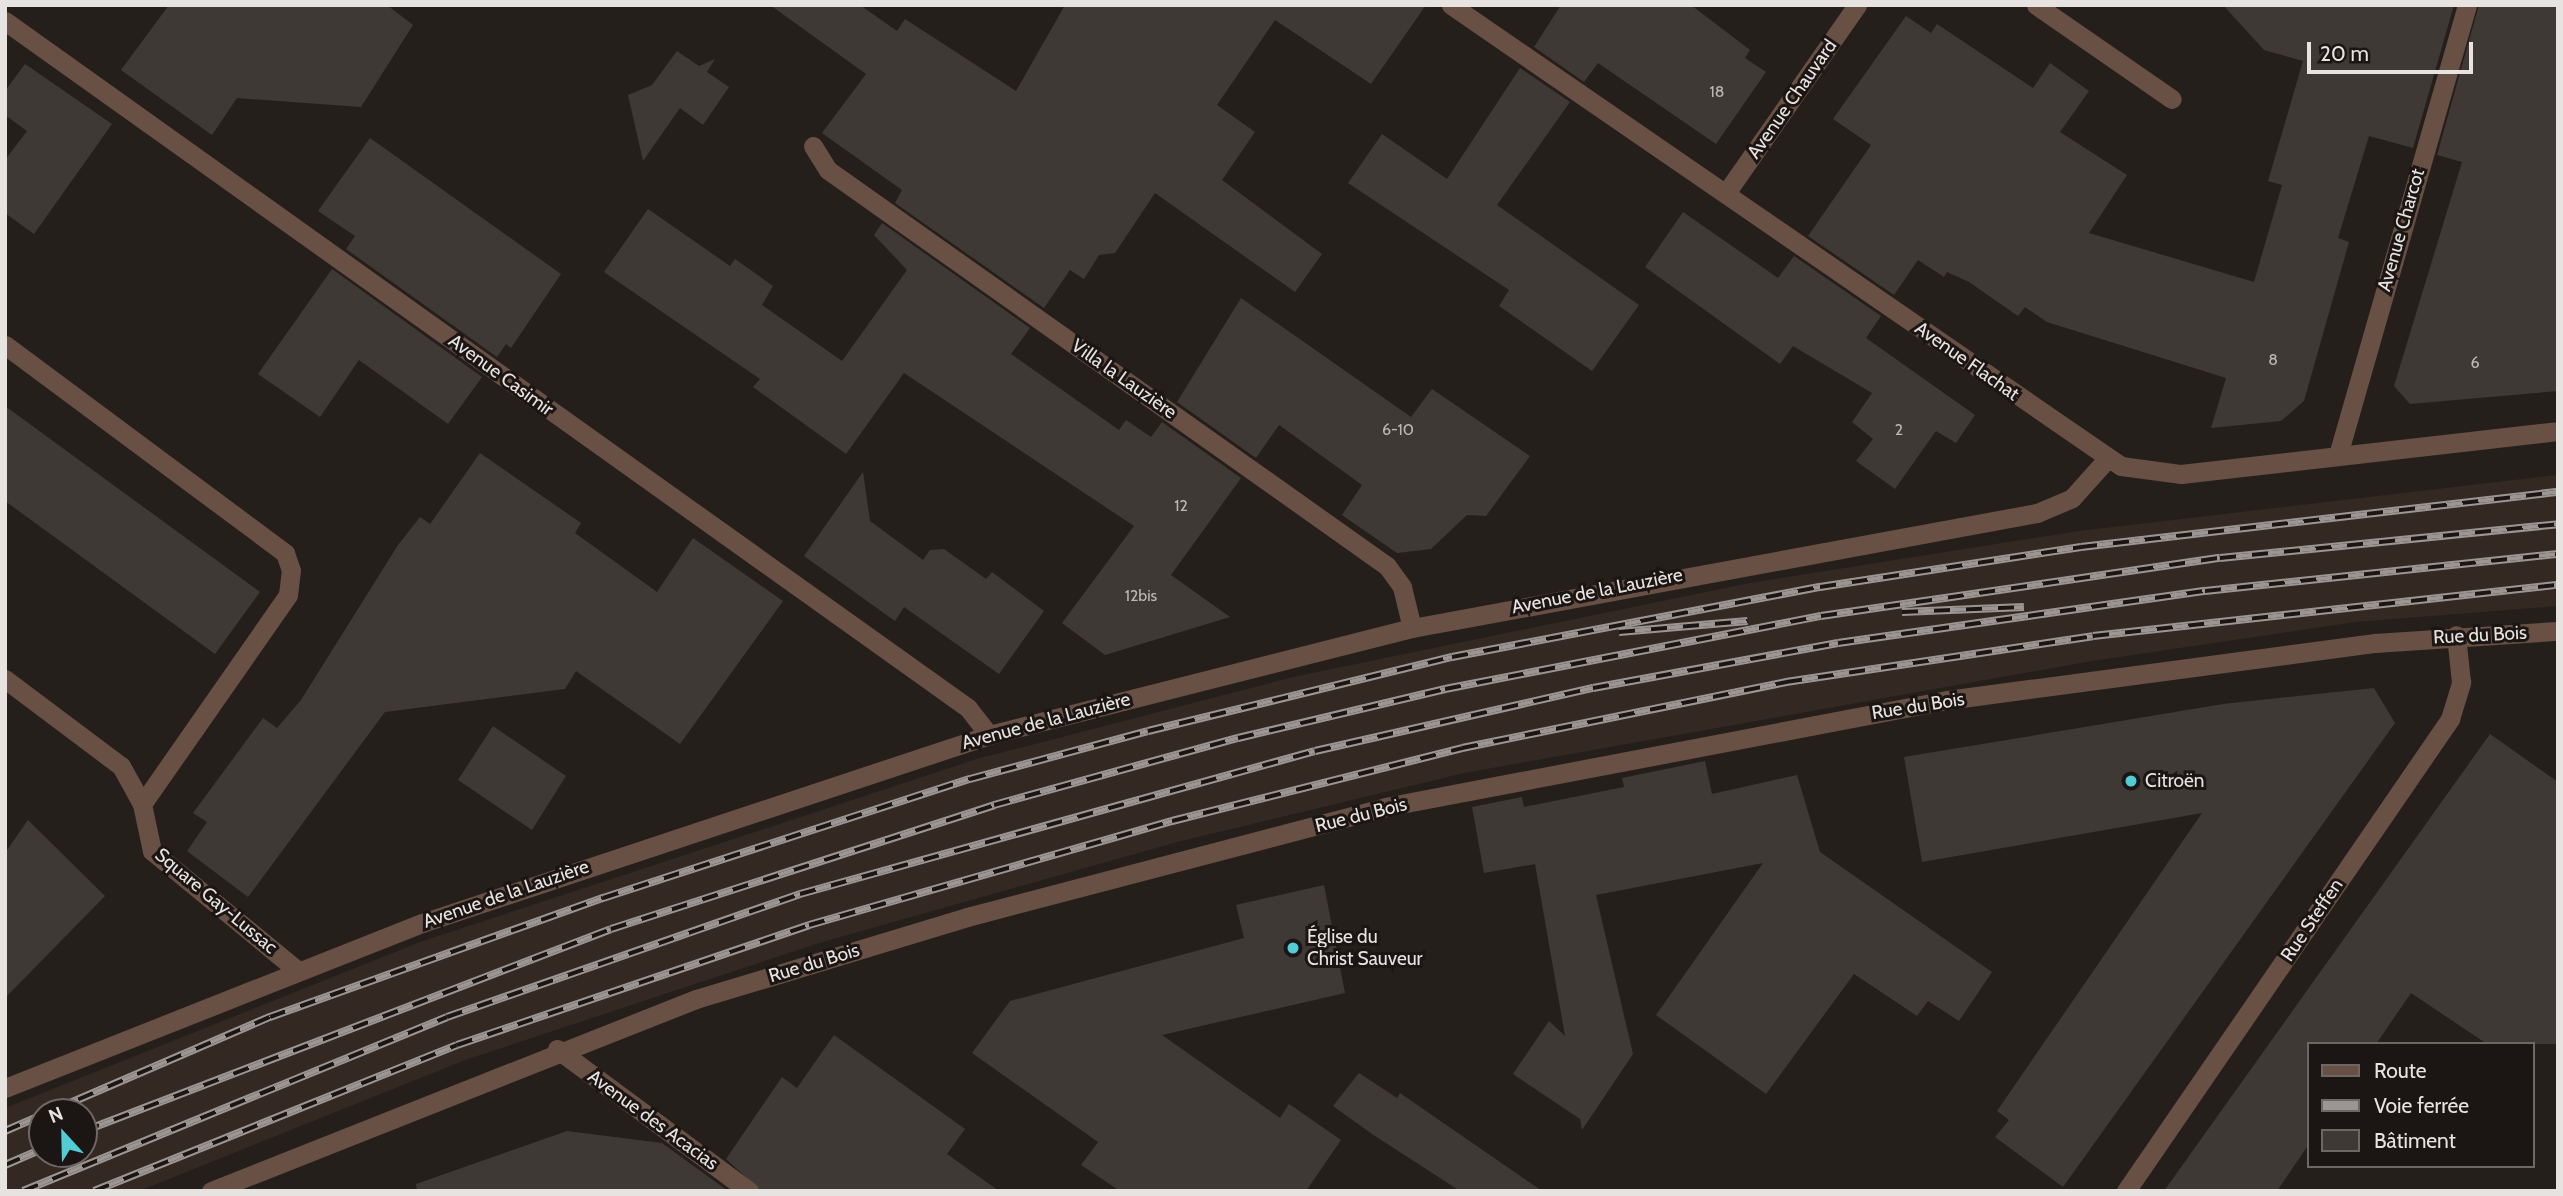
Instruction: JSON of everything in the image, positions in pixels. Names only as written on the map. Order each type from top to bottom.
[{"type":"street","name":"Avenue Flachat","points":[[1451,5],[1726,193],[2106,459],[2138,471],[2181,474],[2558,430]]},
{"type":"street","name":"Avenue Chauvard","points":[[1726,193],[1857,5]]},
{"type":"street","points":[[2036,5],[2172,99]]},
{"type":"street","name":"Avenue Charcot","points":[[2338,455],[2466,5]]},
{"type":"street","name":"Avenue Casimir","points":[[5,21],[968,708],[989,735]]},
{"type":"street","name":"Villa la Lauzière","points":[[813,146],[828,170],[1387,566],[1402,587],[1412,628]]},
{"type":"street","points":[[5,345],[285,552],[291,570],[288,595],[142,804]]},
{"type":"street","name":"Avenue de la Lauzière","points":[[5,1088],[297,970],[761,806],[989,735],[1412,628],[2037,513],[2072,498],[2106,459]]},
{"type":"street","name":"Rue du Bois","points":[[211,1191],[557,1049],[696,999],[967,918],[1385,807],[1947,700],[2456,635],[2558,631]]},
{"type":"street","name":"Rue Steffen","points":[[2126,1191],[2450,719],[2461,682],[2456,635]]},
{"type":"street","name":"Square Gay-Lussac","points":[[5,679],[121,766],[142,804],[152,851],[297,970]]},
{"type":"street","name":"Avenue des Acacias","points":[[557,1049],[749,1191]]},
{"type":"shaded area","points":[[2558,475],[2558,606],[2355,622],[2092,661],[1464,773],[1177,842],[819,943],[465,1060],[139,1191],[5,1191],[5,1108],[28,1099],[28,1168],[98,1168],[98,1098],[30,1098],[423,941],[977,759],[1293,677],[1750,583],[2079,531]]},
{"type":"building","points":[[169,5],[387,5],[413,25],[361,107],[237,98],[212,135],[121,70]]},
{"type":"building","points":[[770,5],[860,5],[897,31],[905,19],[1016,91],[1065,5],[1426,5],[1371,84],[1275,20],[1217,105],[1255,132],[1222,180],[1322,254],[1295,292],[1155,193],[1115,253],[1099,255],[1084,279],[1070,270],[1044,308],[895,203],[902,190],[822,133],[866,74]]},
{"type":"building","points":[[1561,5],[1691,5],[1750,50],[1745,58],[1766,72],[1716,144],[1598,63],[1584,82],[1534,47]]},
{"type":"building","points":[[2223,5],[2454,5],[2413,148],[2369,136],[2338,238],[2349,242],[2304,401],[2281,421],[2211,428],[2226,378],[2047,322],[2025,307],[2018,316],[1969,282],[1947,272],[1944,277],[1918,260],[1894,295],[1808,236],[1871,145],[1833,119],[1906,16],[1931,33],[1937,24],[2033,88],[2050,63],[2089,91],[2060,132],[2127,175],[2089,233],[2254,282],[2282,185],[2268,181],[2303,61],[2264,50]]},
{"type":"building","points":[[2479,5],[2558,5],[2558,391],[2410,404],[2394,386],[2462,162],[2437,155]]},
{"type":"building","points":[[677,51],[699,66],[715,59],[707,72],[729,87],[703,125],[680,108],[643,161],[628,95],[652,85]]},
{"type":"building","points":[[25,64],[112,124],[34,234],[5,213],[5,160],[27,131],[5,115],[5,91]]},
{"type":"building","points":[[1520,68],[1570,102],[1497,205],[1639,305],[1592,371],[1499,306],[1509,290],[1348,183],[1382,134],[1447,179]]},
{"type":"building","points":[[370,138],[561,274],[511,348],[506,344],[497,357],[346,249],[355,236],[318,211]]},
{"type":"building","points":[[648,209],[730,266],[735,259],[773,286],[762,305],[842,361],[907,270],[874,235],[882,223],[1030,328],[1011,354],[1119,430],[1126,420],[1151,437],[1162,422],[1241,478],[1171,575],[1230,617],[1105,655],[1062,623],[1134,526],[904,373],[846,454],[753,387],[760,379],[604,272]]},
{"type":"building","points":[[1683,212],[1778,278],[1794,256],[1881,316],[1866,338],[1975,415],[1956,443],[1936,431],[1895,489],[1856,461],[1873,439],[1852,422],[1872,393],[1793,346],[1780,364],[1645,267]]},
{"type":"building","points":[[332,269],[482,377],[448,424],[359,360],[320,417],[258,374]]},
{"type":"building","points":[[1241,298],[1411,417],[1432,389],[1530,456],[1486,516],[1467,515],[1431,549],[1397,553],[1342,515],[1362,485],[1279,425],[1256,458],[1177,402]]},
{"type":"building","points":[[5,406],[260,592],[215,654],[5,501]]},
{"type":"building","points":[[480,453],[581,523],[575,533],[657,592],[693,538],[783,601],[680,744],[576,671],[565,689],[385,712],[248,897],[187,851],[207,822],[193,813],[263,718],[277,728],[301,700],[398,545],[420,517],[430,524]]},
{"type":"building","points":[[863,472],[870,521],[923,560],[930,550],[944,549],[986,579],[992,572],[1044,611],[999,674],[904,607],[895,621],[804,556]]},
{"type":"building","name":"Citroën","points":[[2374,688],[2395,723],[2063,1187],[1995,1137],[2009,1120],[1997,1111],[2202,813],[1922,862],[1904,757],[2223,704]]},
{"type":"building","points":[[493,726],[566,776],[532,830],[458,780]]},
{"type":"building","points":[[2490,734],[2558,782],[2558,1044],[2484,1042],[2411,993],[2377,1042],[2308,1042],[2308,1145],[2277,1191],[2164,1191]]},
{"type":"building","points":[[1705,761],[1712,794],[1797,775],[1820,852],[1992,972],[1959,1021],[1928,1001],[1917,1016],[1854,974],[1766,1094],[1656,1015],[1763,863],[1596,895],[1633,1054],[1582,1130],[1580,1119],[1513,1074],[1549,1021],[1565,1036],[1535,864],[1484,873],[1472,807],[1522,797],[1524,807],[1624,787],[1622,778]]},
{"type":"building","points":[[28,820],[105,896],[5,998],[5,853]]},
{"type":"building","points":[[1324,885],[1345,993],[1162,1035],[1280,1118],[1289,1104],[1341,1140],[1306,1191],[1120,1191],[1081,1165],[1098,1142],[972,1053],[1010,1001],[1244,938],[1236,905]]},
{"type":"building","points":[[834,1035],[965,1129],[947,1154],[999,1191],[761,1191],[726,1159],[782,1077],[797,1088]]},
{"type":"building","points":[[1359,1073],[1397,1098],[1400,1093],[1542,1191],[1460,1191],[1333,1106]]},
{"type":"building","points":[[567,1131],[662,1143],[728,1191],[417,1191],[416,1184]]},
{"type":"railway","points":[[82,1098],[270,1017],[603,898],[970,779],[1148,731],[1452,657],[1820,587],[2081,547],[2558,492]]},
{"type":"railway","points":[[98,1126],[611,929],[994,805],[1238,738],[1445,689],[1821,616],[2220,558],[2558,524]]},
{"type":"railway","points":[[23,1191],[447,1017],[800,894],[1315,751],[1593,688],[1838,643],[2205,591],[2558,554]]},
{"type":"railway","points":[[94,1191],[457,1045],[809,925],[1172,821],[1462,748],[1786,682],[2093,636],[2558,585]]},
{"type":"railway","points":[[1902,612],[2024,607]]},
{"type":"railway","points":[[1619,632],[1748,621]]},
{"type":"railway","points":[[5,1131],[28,1121]]},
{"type":"railway","points":[[5,1165],[28,1155]]},
{"type":"place","name":"Citroën","points":[[2131,781]]},
{"type":"place","name":"Église du Christ Sauveur","points":[[1293,948]]}]
